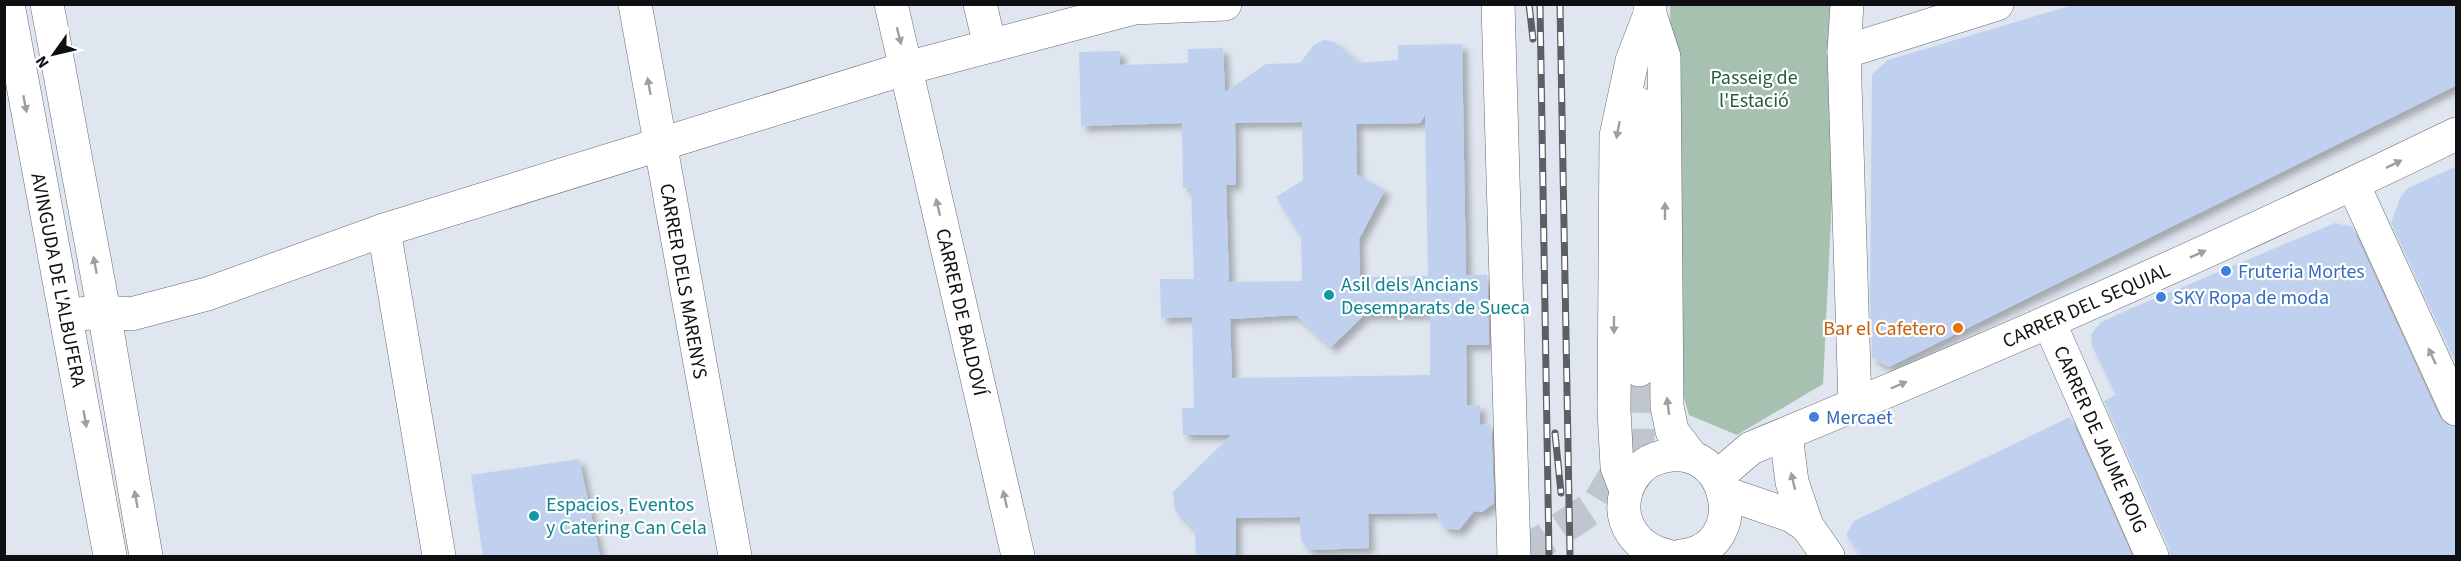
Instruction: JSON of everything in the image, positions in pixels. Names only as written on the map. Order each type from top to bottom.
[{"type":"street","name":"AVINGUDA DE L'ALBUFERA","points":[[8,4],[110,556]]},
{"type":"street","name":"AVINGUDA DE L'ALBUFERA","points":[[47,4],[146,556]]},
{"type":"street","name":"CARRER DELS MARENYS","points":[[635,4],[735,556]]},
{"type":"street","name":"CARRER DE BALDOVÍ","points":[[891,4],[1018,556]]},
{"type":"street","points":[[980,4],[990,46]]},
{"type":"street","points":[[66,315],[104,312],[131,314],[207,294],[384,230],[659,143],[907,68],[990,46],[1074,14],[1152,6],[1225,4]]},
{"type":"street","points":[[1498,4],[1514,556]]},
{"type":"street","points":[[1846,4],[1844,52],[1855,404]]},
{"type":"street","points":[[1844,52],[1997,4]]},
{"type":"street","points":[[1626,490],[1617,467],[1614,410],[1616,136],[1632,61],[1650,9]]},
{"type":"street","points":[[1650,9],[1664,57],[1667,405],[1672,431],[1711,476],[1726,517],[1719,534],[1707,547],[1690,555],[1681,556]]},
{"type":"street","points":[[1632,61],[1641,121],[1639,369]]},
{"type":"street","name":"CARRER DEL SEQUIAL","points":[[1711,476],[1751,448],[2049,322],[2353,184],[2457,134]]},
{"type":"street","points":[[2353,184],[2457,409]]},
{"type":"street","points":[[384,230],[439,556]]},
{"type":"street","name":"CARRER DE JAUME ROIG","points":[[2049,322],[2152,556]]},
{"type":"street","points":[[1786,434],[1792,482],[1807,526],[1828,556]]},
{"type":"street","points":[[1668,556],[1654,553],[1639,543],[1627,544],[1623,504],[1626,490],[1632,478],[1652,460],[1678,455],[1711,476],[1792,516],[1807,526]]},
{"type":"green space","name":"Passeig de l'Estació","points":[[1670,5],[1859,5],[1837,94],[1823,384],[1737,435],[1689,415],[1676,371]]},
{"type":"building","points":[[2076,4],[2457,4],[2457,85],[1889,367],[1872,358],[1870,298],[1872,74],[1888,60]]},
{"type":"building","name":"Asil dels Ancians Desemparats de Sueca","points":[[1324,40],[1334,42],[1359,63],[1398,60],[1398,45],[1462,44],[1466,275],[1487,275],[1489,345],[1466,345],[1467,406],[1480,405],[1480,425],[1491,424],[1494,503],[1482,512],[1474,511],[1459,530],[1444,528],[1436,513],[1368,514],[1369,548],[1309,550],[1301,540],[1300,517],[1236,518],[1236,556],[1196,556],[1195,530],[1175,510],[1173,492],[1231,435],[1183,435],[1182,408],[1194,408],[1192,317],[1161,318],[1160,279],[1194,279],[1191,187],[1183,188],[1182,123],[1081,126],[1079,52],[1120,51],[1120,65],[1188,63],[1188,49],[1223,48],[1225,92],[1266,64],[1300,63],[1314,45]],"holes":[[[1425,115],[1428,276],[1360,277],[1359,239],[1385,190],[1357,175],[1356,124],[1420,123]],[[1302,122],[1303,180],[1276,197],[1301,237],[1302,281],[1229,282],[1226,185],[1236,185],[1235,123]],[[1430,314],[1430,375],[1232,378],[1230,319],[1296,315],[1331,347],[1364,315]]]},
{"type":"building","points":[[2457,166],[2457,365],[2391,223],[2401,196],[2408,188]]},
{"type":"building","points":[[2335,223],[2352,227],[2439,417],[2446,425],[2457,427],[2457,556],[2170,556],[2169,548],[2104,401],[2116,395],[2092,345],[2091,334],[2101,322]]},
{"type":"building","points":[[2070,417],[2132,556],[1862,556],[1846,535],[1854,521]]},
{"type":"building","name":"Espacios, Eventos y Catering Can Cela","points":[[579,459],[600,556],[483,556],[471,475]]},
{"type":"tunnel","points":[[1520,556],[1598,504],[1638,437],[1639,370]]},
{"type":"railway","points":[[1529,4],[1533,39]]},
{"type":"railway","points":[[1540,4],[1549,556]]},
{"type":"railway","points":[[1560,4],[1570,556]]},
{"type":"railway","points":[[1555,433],[1561,493]]},
{"type":"place","name":"Fruteria Mortes","points":[[2226,271]]},
{"type":"place","name":"Asil dels Ancians Desemparats de Sueca","points":[[1329,295]]},
{"type":"place","name":"SKY Ropa de moda","points":[[2161,297]]},
{"type":"place","name":"Bar el Cafetero","points":[[1958,328]]},
{"type":"place","name":"Mercaet","points":[[1814,417]]},
{"type":"place","name":"Espacios, Eventos y Catering Can Cela","points":[[534,516]]}]
